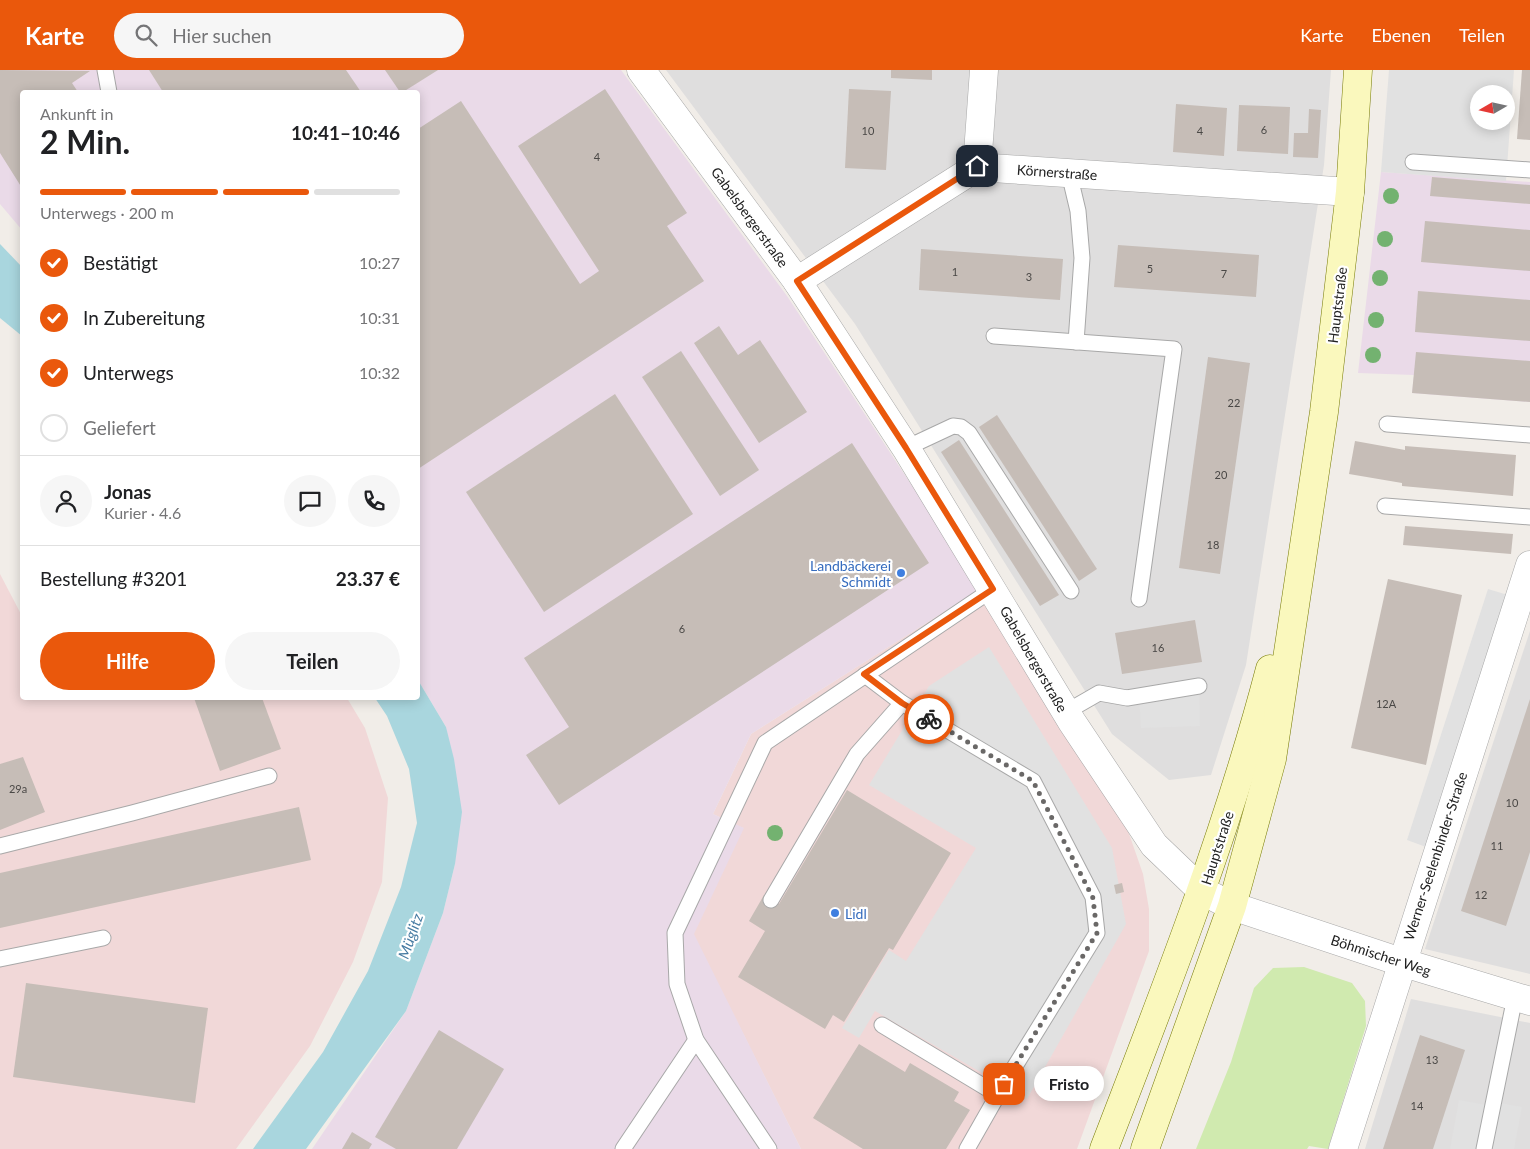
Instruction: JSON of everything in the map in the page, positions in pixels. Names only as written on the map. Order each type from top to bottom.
[{"type":"main road","name":"Hauptstraße","points":[[1145,1149],[1232,906],[1272,759],[1324,412],[1350,192],[1358,70]]},
{"type":"main road","name":"Hauptstraße","points":[[1104,1149],[1202,891],[1247,756],[1304,539]]},
{"type":"street","name":"Gabelsbergerstraße","points":[[641,70],[797,281],[906,448],[1066,712],[1154,845],[1202,891],[1232,906]]},
{"type":"street","points":[[797,281],[977,166],[984,70]]},
{"type":"street","name":"Körnerstraße","points":[[977,166],[1350,192]]},
{"type":"street","name":"Werner-Seelenbinder-Straße","points":[[1343,1149],[1401,962],[1530,565]]},
{"type":"street","name":"Böhmischer Weg","points":[[1232,906],[1401,962],[1523,999]]},
{"type":"lane","points":[[104,70],[109,90]]},
{"type":"lane","points":[[1413,162],[1530,170]]},
{"type":"lane","points":[[1069,173],[1078,210],[1082,258],[1076,342]]},
{"type":"lane","points":[[994,336],[1174,349],[1139,599]]},
{"type":"lane","points":[[1387,424],[1530,435]]},
{"type":"lane","points":[[906,448],[953,426],[961,426],[969,432],[1071,591]]},
{"type":"lane","points":[[1385,506],[1530,517]]},
{"type":"lane","points":[[768,1149],[696,1040],[677,984],[675,932],[765,743],[864,674],[993,589]]},
{"type":"lane","points":[[864,674],[902,703],[1033,781],[1093,898],[1097,933],[967,1149]]},
{"type":"lane","points":[[1066,712],[1099,692],[1127,698],[1199,686]]},
{"type":"lane","points":[[772,900],[856,754],[902,703]]},
{"type":"lane","points":[[0,846],[132,814],[269,776]]},
{"type":"lane","points":[[0,959],[103,938]]},
{"type":"lane","points":[[1484,1149],[1523,999]]},
{"type":"lane","points":[[882,1025],[998,1095]]},
{"type":"lane","points":[[623,1149],[696,1040]]},
{"type":"shaded area","points":[[0,70],[621,70],[787,296],[980,589],[751,734],[713,814],[744,828],[694,934],[801,1149],[312,1149],[406,1011],[443,913],[455,864],[446,727],[420,683],[420,90],[20,90],[20,228],[0,204]]},
{"type":"shaded area","points":[[666,70],[1331,70],[1324,165],[1246,665],[1211,775],[1169,780],[1112,734],[855,324]]},
{"type":"shaded area","points":[[1389,70],[1514,70],[1513,85],[1470,85],[1470,130],[1510,130],[1506,181],[1381,172]]},
{"type":"shaded area","points":[[1381,172],[1530,182],[1530,402],[1412,393],[1414,375],[1358,373]]},
{"type":"shaded area","points":[[0,574],[20,612],[20,700],[348,700],[365,728],[388,798],[382,882],[353,962],[310,1046],[236,1149],[0,1149]]},
{"type":"shaded area","points":[[980,589],[1126,825],[1143,874],[1149,909],[1149,951],[1077,1149],[801,1149],[693,934],[743,828],[713,814],[751,734]]},
{"type":"shaded area","points":[[1488,589],[1518,598],[1437,851],[1407,840]]},
{"type":"shaded area","points":[[1530,631],[1530,974],[1425,949]]},
{"type":"shaded area","points":[[989,647],[1112,848],[1126,924],[1027,1099],[875,1011],[859,1038],[842,1028],[889,950],[906,961],[976,848],[869,785],[929,686]]},
{"type":"shaded area","points":[[1199,686],[1200,726],[1141,728],[1139,695]]},
{"type":"shaded area","points":[[1411,999],[1530,1023],[1530,1149],[1365,1149]]},
{"type":"shaded area","points":[[1459,1100],[1492,1106],[1494,1102],[1522,1107],[1514,1149],[1450,1149]]},
{"type":"green space","points":[[1304,967],[1352,983],[1365,1001],[1366,1026],[1328,1149],[1309,1146],[1307,1149],[1196,1149],[1231,1062],[1254,988],[1273,968]]},
{"type":"water","points":[[0,244],[20,265],[20,334],[0,318]]},
{"type":"water","name":"Müglitz","points":[[420,683],[446,727],[454,759],[462,812],[455,864],[443,913],[406,1011],[306,1149],[253,1149],[323,1052],[368,971],[401,887],[417,823],[409,769],[387,716],[376,700],[420,700]]},
{"type":"building","points":[[0,70],[90,71],[72,83],[77,90],[20,90],[20,185],[0,153]]},
{"type":"building","points":[[149,70],[346,70],[360,90],[162,90]]},
{"type":"building","points":[[385,70],[438,70],[406,90],[399,90]]},
{"type":"building","points":[[891,70],[932,70],[932,80],[891,78]]},
{"type":"building","points":[[1522,70],[1530,70],[1530,140],[1517,139]]},
{"type":"building","points":[[605,89],[687,213],[667,226],[704,281],[420,468],[420,128],[461,101],[580,284],[599,271],[518,146]]},
{"type":"building","points":[[849,89],[891,91],[886,170],[845,168]]},
{"type":"building","points":[[1176,104],[1227,108],[1224,156],[1173,152]]},
{"type":"building","points":[[1239,105],[1290,107],[1288,154],[1237,151]]},
{"type":"building","points":[[1309,109],[1321,110],[1318,158],[1293,157],[1294,133],[1308,133]]},
{"type":"building","points":[[1432,177],[1530,185],[1530,204],[1430,196]]},
{"type":"building","points":[[1425,221],[1530,230],[1530,271],[1421,262]]},
{"type":"building","points":[[1118,245],[1259,255],[1256,297],[1114,287]]},
{"type":"building","points":[[921,249],[1063,259],[1060,300],[919,290]]},
{"type":"building","points":[[1418,291],[1530,300],[1530,341],[1415,332]]},
{"type":"building","points":[[719,326],[738,355],[760,340],[807,412],[759,443],[694,343]]},
{"type":"building","points":[[681,351],[759,470],[720,496],[642,377]]},
{"type":"building","points":[[1416,352],[1530,361],[1530,402],[1412,393]]},
{"type":"building","points":[[1208,357],[1250,363],[1220,574],[1179,568]]},
{"type":"building","points":[[615,394],[693,514],[544,612],[466,492]]},
{"type":"building","points":[[997,415],[1097,569],[1079,581],[979,427]]},
{"type":"building","points":[[959,440],[1059,595],[1040,606],[941,452]]},
{"type":"building","points":[[1355,441],[1405,450],[1405,446],[1516,455],[1513,496],[1402,486],[1402,483],[1349,474]]},
{"type":"building","points":[[852,443],[929,563],[559,805],[526,755],[569,727],[524,658]]},
{"type":"building","points":[[1405,526],[1513,534],[1511,554],[1403,545]]},
{"type":"building","points":[[1388,579],[1462,595],[1426,765],[1351,748]]},
{"type":"building","points":[[1195,620],[1202,662],[1122,674],[1115,633]]},
{"type":"building","points":[[1530,699],[1530,852],[1506,926],[1461,911]]},
{"type":"building","points":[[195,700],[263,700],[281,749],[220,771]]},
{"type":"building","points":[[23,757],[45,812],[0,830],[0,764]]},
{"type":"building","name":"Lidl","points":[[847,790],[951,853],[893,950],[889,948],[844,1022],[833,1015],[825,1029],[738,977],[765,931],[749,921],[764,895],[779,904]]},
{"type":"building","points":[[299,807],[311,860],[0,928],[0,873]]},
{"type":"building","points":[[1122,883],[1124,892],[1116,894],[1114,885]]},
{"type":"building","points":[[26,983],[208,1008],[195,1103],[13,1077]]},
{"type":"building","points":[[439,1030],[504,1069],[457,1149],[396,1149],[375,1137]]},
{"type":"building","points":[[1420,1035],[1465,1050],[1433,1149],[1383,1149]]},
{"type":"building","points":[[859,1044],[905,1072],[910,1063],[959,1092],[954,1101],[970,1110],[946,1149],[863,1149],[813,1118]]},
{"type":"building","points":[[352,1132],[372,1144],[369,1149],[342,1149]]},
{"type":"way so far","points":[[929,719],[1033,781],[1093,898],[1097,933],[1004,1084]]},
{"type":"place","name":"Landbäckerei Schmidt","points":[[901,573]]},
{"type":"place","name":"Lidl","points":[[835,913]]},
{"type":"place","name":"Fristo","points":[[1004,1084]]},
{"type":"route","points":[[929,719],[902,703],[864,674],[993,589],[906,448],[797,281],[977,166]]}]
